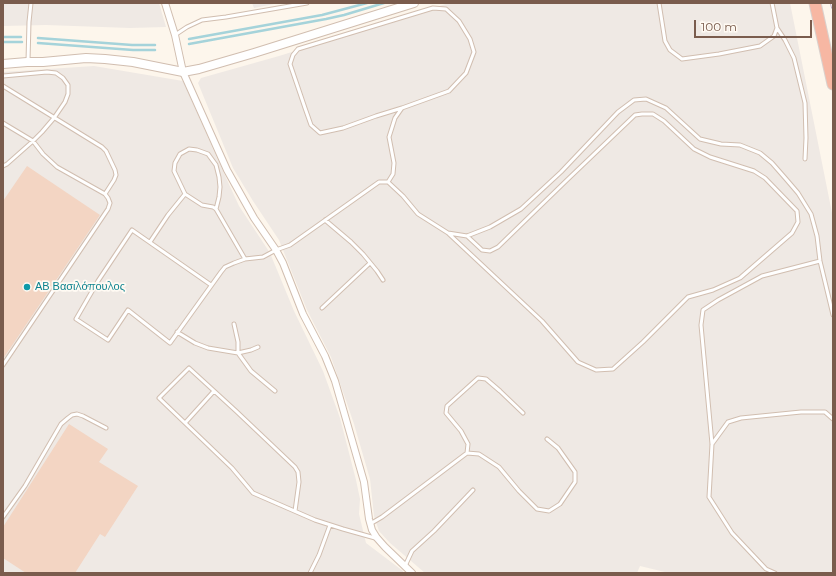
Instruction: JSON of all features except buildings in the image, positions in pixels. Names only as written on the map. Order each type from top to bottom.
[{"type":"highway","points":[[815,3],[833,84]]},
{"type":"street","points":[[165,3],[175,35],[183,72],[227,170],[254,218],[283,263],[303,314],[335,381],[364,482],[372,530],[377,538],[412,573]]},
{"type":"street","points":[[3,64],[86,58],[133,62],[183,72],[199,69],[254,53],[414,3]]},
{"type":"lane","points":[[28,62],[31,3]]},
{"type":"lane","points":[[175,35],[202,20],[307,3]]},
{"type":"lane","points":[[659,3],[665,41],[670,50],[682,59],[760,46],[774,36],[777,28]]},
{"type":"lane","points":[[772,3],[777,28],[786,40],[794,58],[805,103],[805,159]]},
{"type":"lane","points":[[388,182],[394,174],[394,163],[389,136],[395,118],[402,108],[450,91],[466,73],[474,52],[470,39],[459,21],[446,9],[433,8],[298,49],[293,55],[290,64],[305,108],[311,125],[320,133],[343,128],[402,108]]},
{"type":"lane","points":[[43,62],[46,72]]},
{"type":"lane","points":[[3,76],[46,72],[56,73],[63,78],[68,85],[68,94],[65,102],[54,118],[33,141],[3,166]]},
{"type":"lane","points":[[3,86],[106,151],[115,170],[116,176],[105,194]]},
{"type":"lane","points":[[448,233],[467,236],[490,227],[522,209],[561,172],[618,112],[634,100],[646,99],[666,108],[700,139],[721,144],[740,145],[760,153],[772,163],[798,192],[811,214],[817,236],[820,261],[833,315]]},
{"type":"lane","points":[[211,285],[132,230],[98,281],[76,319],[108,340],[128,310],[170,343],[225,267],[245,259],[263,257],[290,245],[379,182],[388,182],[403,196],[418,214],[448,233],[542,321],[578,362],[596,370],[613,369],[643,342],[688,297],[713,290],[740,278],[792,233],[798,222],[797,211],[765,178],[754,171],[710,157],[694,149],[664,121],[653,114],[642,114],[635,115],[498,247],[490,251],[482,250],[467,236]]},
{"type":"lane","points":[[3,122],[33,141],[43,154],[57,167],[105,194],[110,203],[3,365]]},
{"type":"lane","points":[[216,209],[220,197],[220,187],[216,165],[208,154],[189,149],[180,154],[175,162],[174,171],[185,194],[202,205],[216,209],[245,259]]},
{"type":"lane","points":[[150,242],[168,215],[185,194]]},
{"type":"lane","points":[[325,220],[351,242],[377,271],[383,280]]},
{"type":"lane","points":[[775,573],[766,569],[732,533],[709,497],[712,444],[701,325],[703,310],[762,276],[820,261]]},
{"type":"lane","points":[[322,308],[370,263]]},
{"type":"lane","points":[[234,324],[238,342],[238,353],[252,371],[275,391]]},
{"type":"lane","points":[[177,332],[195,343],[208,348],[238,353],[258,347]]},
{"type":"lane","points":[[295,511],[299,482],[298,472],[189,368],[159,398],[232,468],[253,493],[315,520],[377,538]]},
{"type":"lane","points":[[467,453],[468,444],[446,413],[447,406],[478,378],[486,379],[523,414]]},
{"type":"lane","points":[[185,423],[214,391]]},
{"type":"lane","points":[[712,444],[728,422],[741,418],[801,412],[825,412],[833,419]]},
{"type":"lane","points":[[3,517],[25,486],[61,424],[72,415],[83,416],[106,428]]},
{"type":"lane","points":[[370,524],[382,517],[467,453],[479,454],[499,467],[519,491],[537,509],[549,511],[560,504],[575,482],[575,472],[558,448],[547,439]]},
{"type":"lane","points":[[405,566],[412,551],[434,531],[473,490]]},
{"type":"lane","points":[[310,573],[319,555],[330,525]]},
{"type":"shaded area","points":[[3,3],[159,3],[166,27],[130,28],[46,25],[3,26]]},
{"type":"shaded area","points":[[252,3],[279,3],[254,8]]},
{"type":"shaded area","points":[[449,3],[790,3],[833,218],[833,573],[669,573],[640,566],[637,573],[425,573],[390,543],[379,531],[374,516],[370,479],[354,424],[331,357],[307,310],[279,240],[233,168],[198,83],[201,78],[279,56]]},
{"type":"shaded area","points":[[94,66],[183,81],[239,206],[270,253],[294,311],[323,371],[340,418],[356,480],[360,499],[359,514],[366,543],[403,571],[403,573],[3,573],[3,72]]},
{"type":"waterway","points":[[189,39],[322,15],[367,3]]},
{"type":"waterway","points":[[189,44],[326,19],[384,3]]},
{"type":"waterway","points":[[3,37],[21,37]]},
{"type":"waterway","points":[[38,38],[132,45],[155,45]]},
{"type":"waterway","points":[[3,42],[22,42]]},
{"type":"waterway","points":[[38,43],[133,50],[155,50]]},
{"type":"railway","points":[[832,3],[833,7]]},
{"type":"place","name":"ΑΒ Βασιλόπουλος","points":[[27,287]]}]
